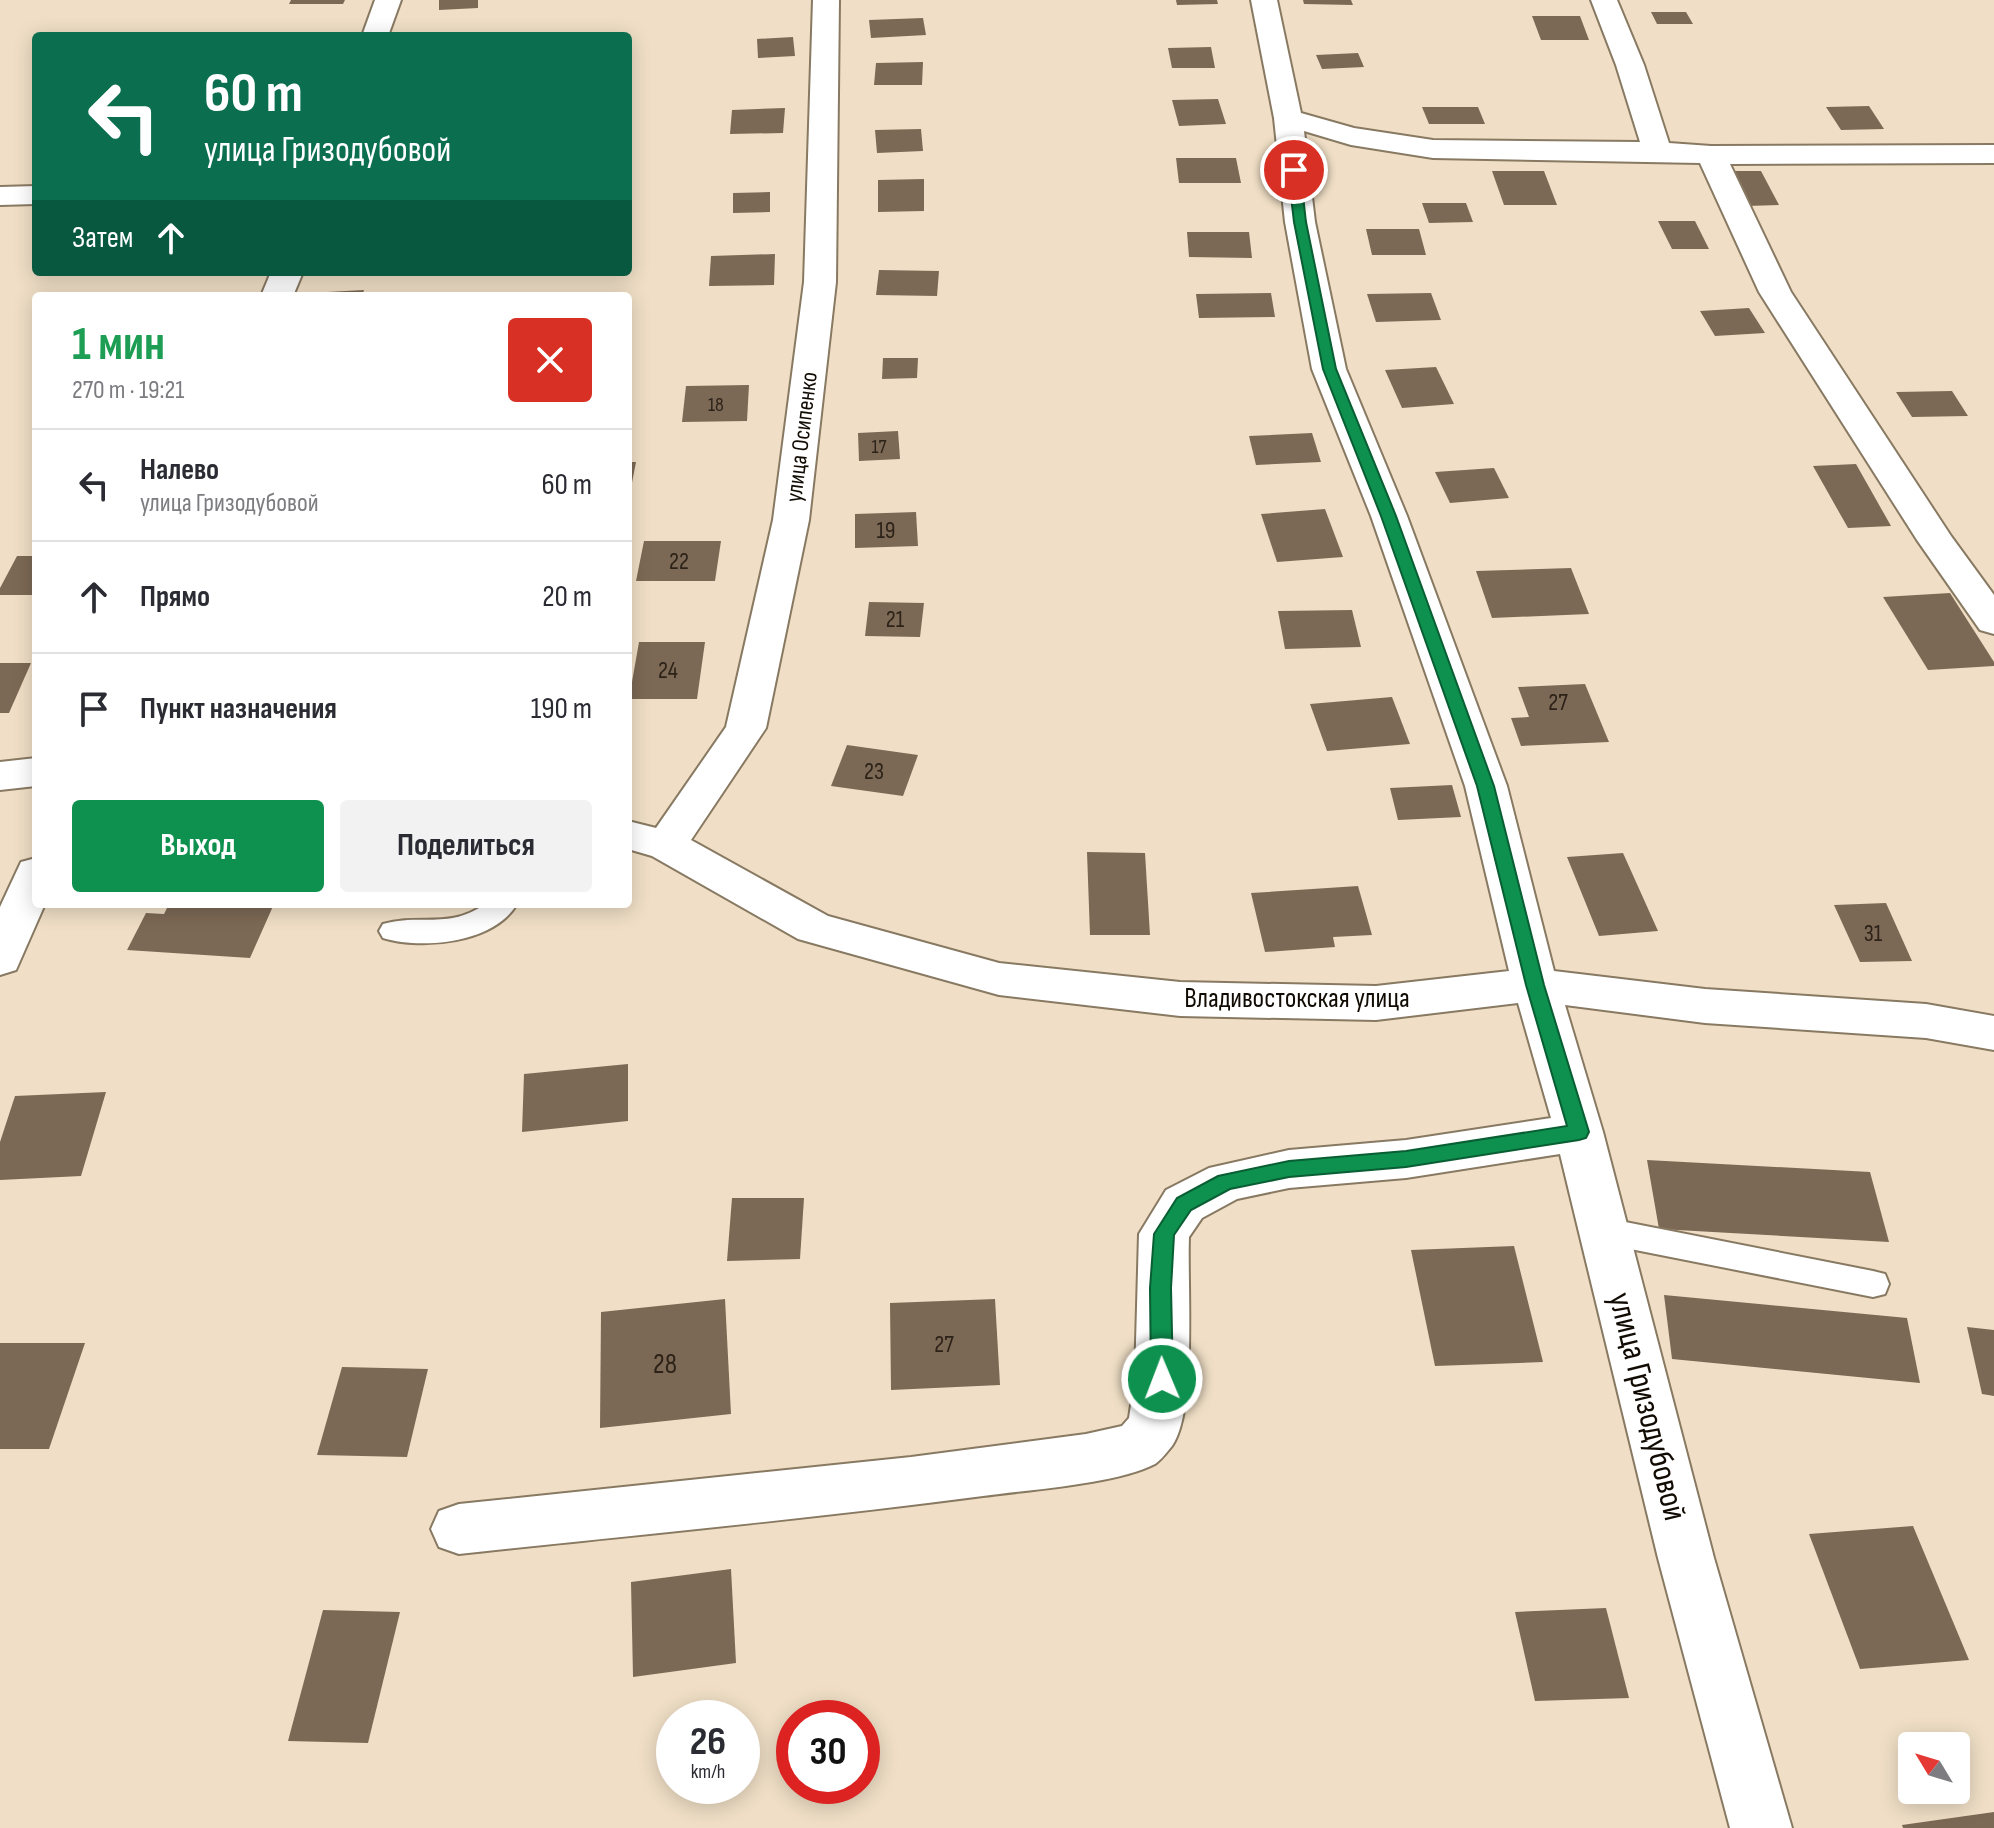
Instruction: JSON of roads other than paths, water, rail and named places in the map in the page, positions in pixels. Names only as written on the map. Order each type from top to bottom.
[{"type":"street","points":[[376,32],[388,0]]},
{"type":"street","name":"улица Осипенко","points":[[647,840],[746,728],[791,520],[820,282],[826,0]]},
{"type":"street","name":"улица Гризодубовой","points":[[1264,0],[1288,118],[1300,222],[1329,369],[1389,516],[1486,786],[1535,985],[1605,1231],[1686,1558],[1761,1828]]},
{"type":"street","points":[[1604,0],[1630,65],[1657,151]]},
{"type":"street","points":[[1288,118],[1351,136],[1433,149],[1657,151],[1711,155],[1994,154]]},
{"type":"street","points":[[1711,155],[1775,292],[1935,540],[1994,622]]},
{"type":"street","points":[[0,196],[32,195]]},
{"type":"street","points":[[0,776],[32,772]]},
{"type":"street","name":"Владивостокская улица","points":[[647,840],[814,928],[999,979],[1180,999],[1376,1003],[1535,985],[1705,1006],[1926,1021],[1994,1033]]},
{"type":"street","points":[[0,959],[22,881]]},
{"type":"street","points":[[459,1529],[911,1481],[1086,1458],[1138,1446],[1154,1428],[1162,1379],[1164,1234],[1184,1204],[1226,1182],[1289,1169],[1406,1159],[1579,1132]]},
{"type":"lane","points":[[393,931],[437,934],[496,911]]},
{"type":"lane","points":[[1605,1231],[1873,1284]]}]
